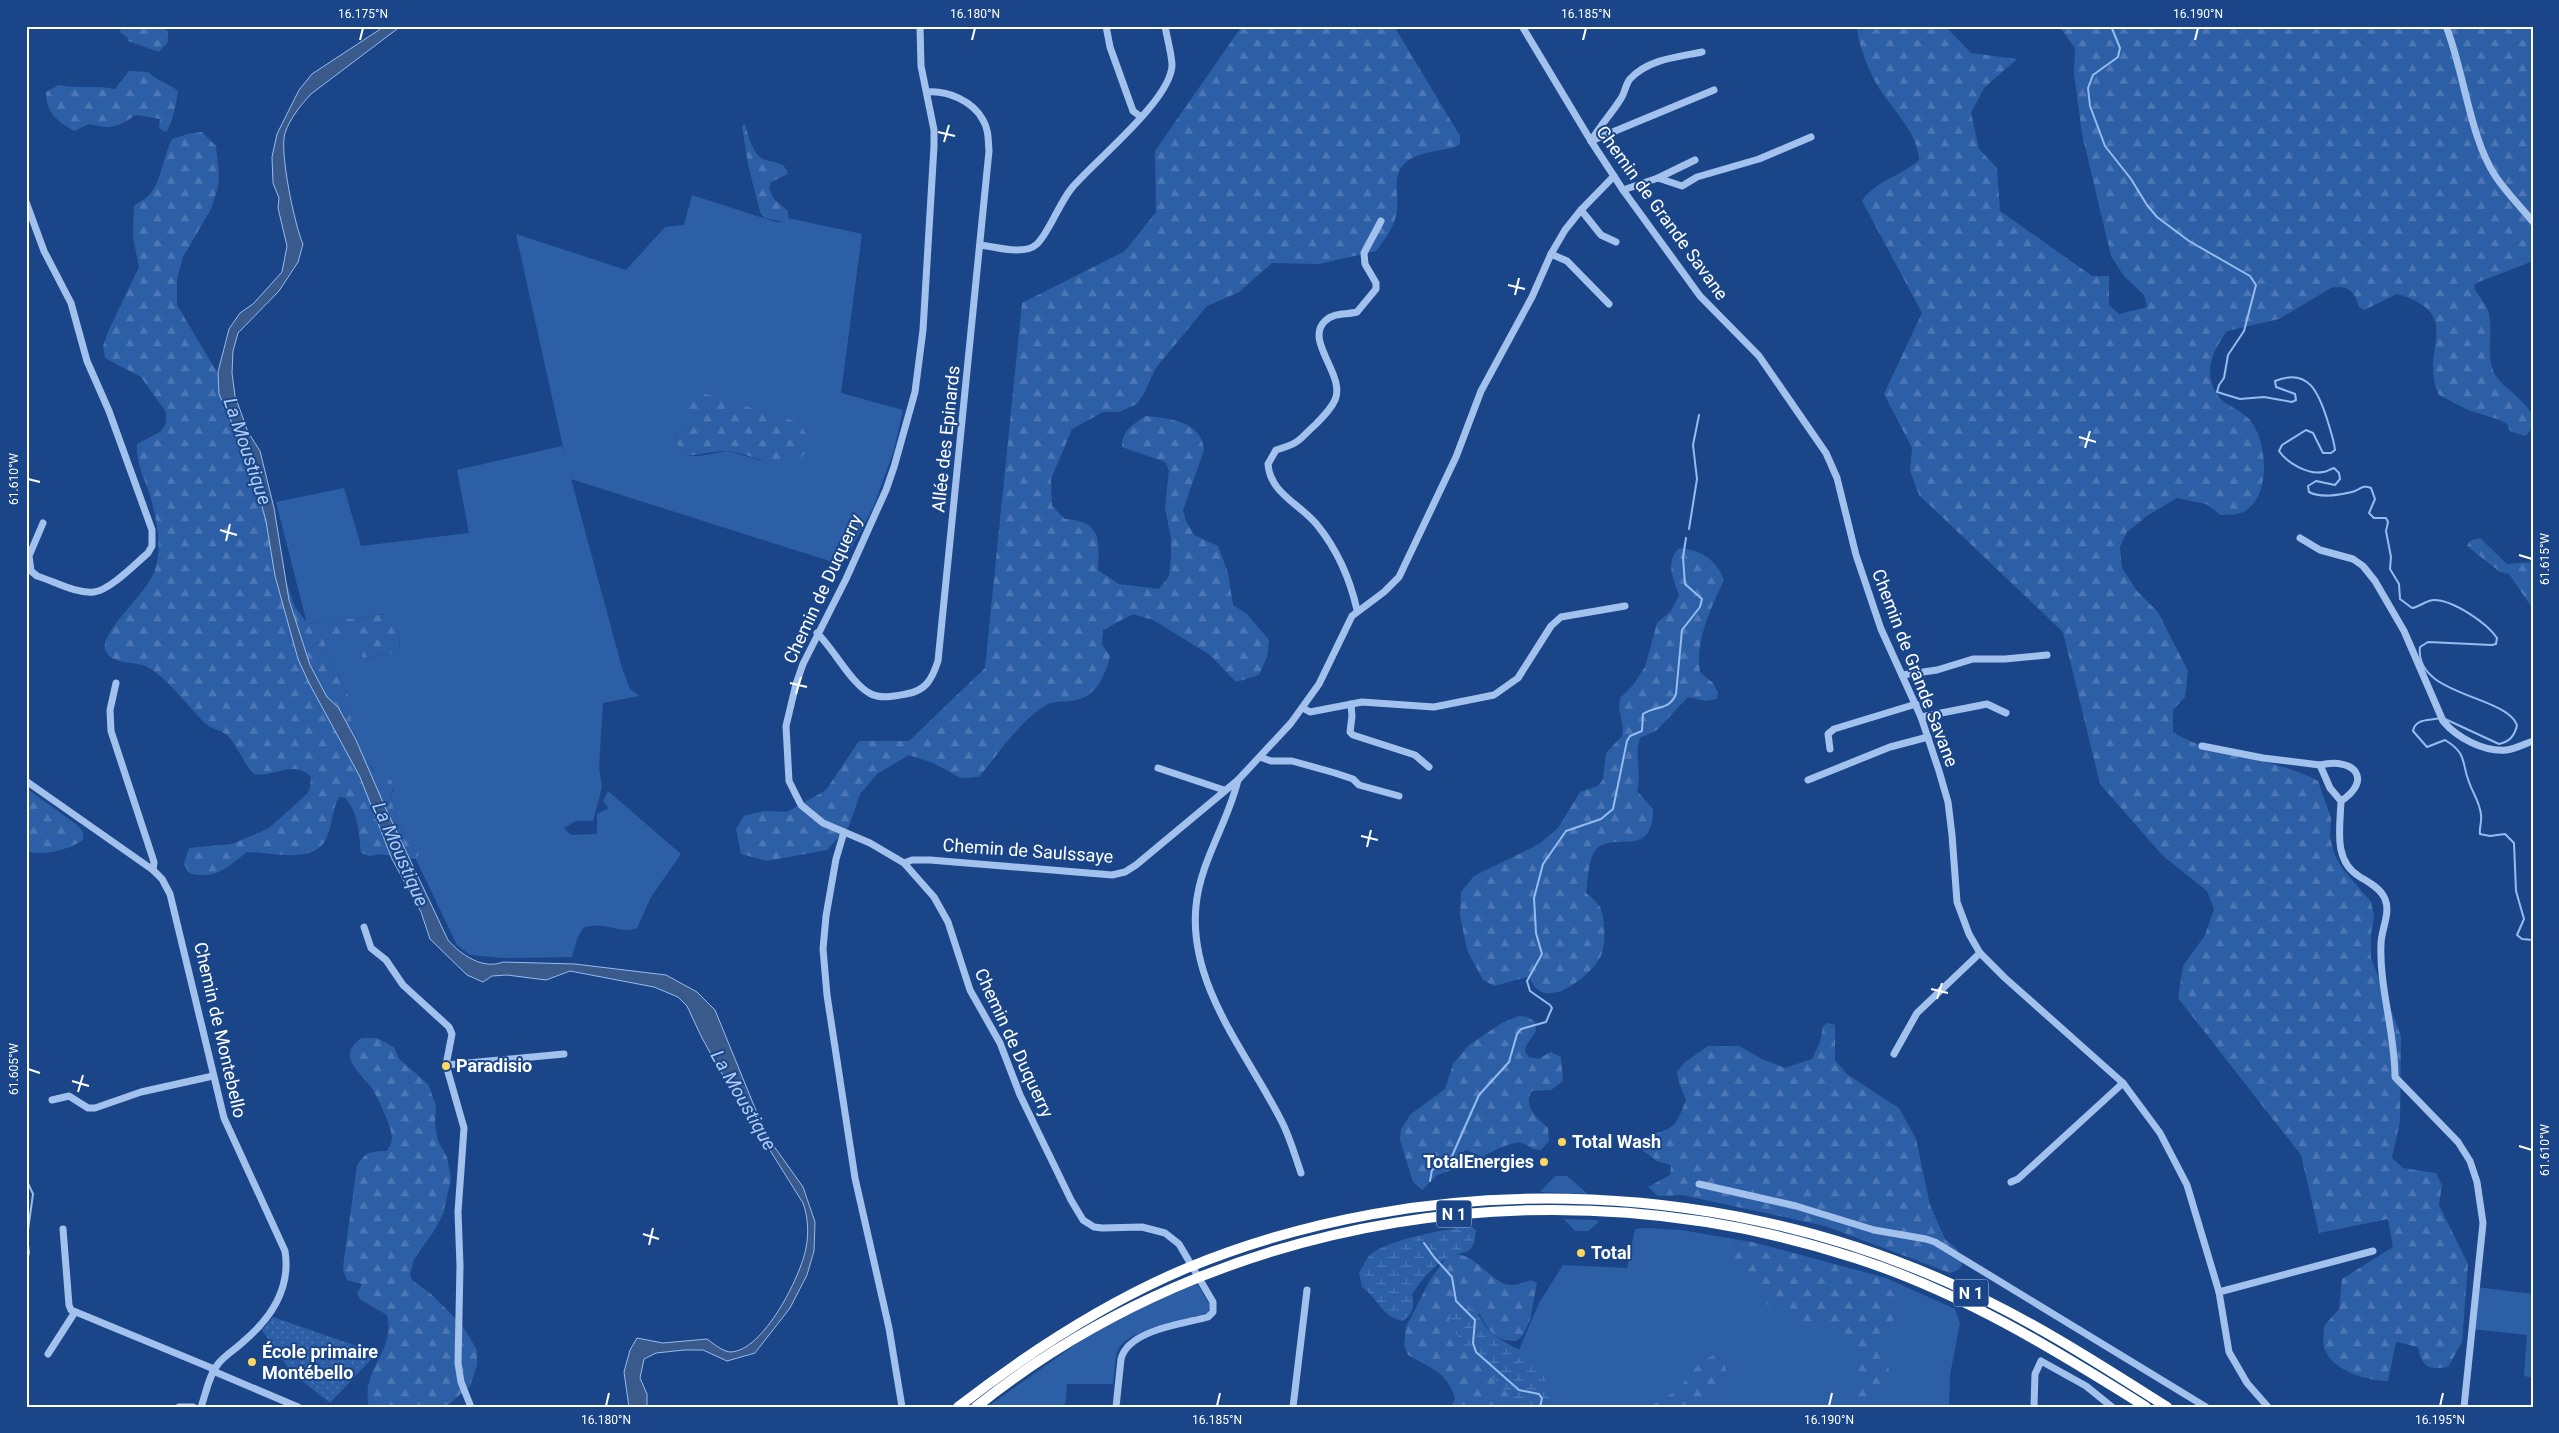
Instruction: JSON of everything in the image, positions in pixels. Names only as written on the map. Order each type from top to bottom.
[{"type":"highway","name":"N 1","points":[[958,1407],[1001,1374],[1055,1338],[1111,1305],[1186,1269],[1236,1250],[1296,1232],[1406,1209],[1536,1199],[1605,1201],[1714,1212],[1782,1226],[1856,1246],[1946,1281],[1994,1304],[2062,1342],[2167,1407]]},
{"type":"highway","name":"N 1","points":[[976,1407],[1006,1383],[1061,1346],[1115,1315],[1171,1288],[1239,1261],[1300,1242],[1408,1219],[1479,1212],[1538,1210],[1630,1213],[1693,1220],[1781,1237],[1855,1258],[1964,1301],[2014,1326],[2146,1407]]},
{"type":"street","name":"Chemin de Duquerry","points":[[920,26],[922,66],[934,130],[934,146],[923,330],[915,392],[886,490],[846,579],[803,664],[789,707],[786,726],[789,781],[801,805],[824,823],[870,843],[904,864],[934,897],[948,922],[970,990],[1000,1043],[1020,1096],[1080,1216],[1094,1226],[1142,1227],[1158,1231],[1170,1237],[1184,1252],[1204,1286],[1214,1306],[1208,1317],[1143,1336],[1122,1352],[1116,1407]]},
{"type":"street","points":[[1106,26],[1110,47],[1133,111],[1140,117]]},
{"type":"street","points":[[981,245],[1010,249],[1028,249],[1036,245],[1060,204],[1072,188],[1122,140],[1163,89],[1172,65],[1165,26]]},
{"type":"street","name":"Chemin de Grande Savane","points":[[1522,26],[1591,141],[1623,190],[1700,296],[1759,356],[1826,453],[1837,478],[1856,555],[1881,629],[1916,704],[1948,802],[1957,902],[1960,915],[1980,953],[2123,1083],[2160,1133],[2187,1185],[2218,1292],[2229,1352],[2247,1383],[2268,1407]]},
{"type":"street","points":[[2446,26],[2456,52],[2481,143],[2495,176],[2533,222]]},
{"type":"street","points":[[1591,141],[1606,116],[1622,98],[1629,80],[1640,70],[1652,63],[1702,52]]},
{"type":"street","points":[[1591,141],[1714,90]]},
{"type":"street","name":"Allée des Epinards","points":[[818,633],[855,679],[871,694],[893,696],[910,694],[929,684],[934,675],[938,661],[944,612],[989,151],[988,133],[983,119],[974,108],[950,94],[927,92]]},
{"type":"street","points":[[1658,178],[1682,186],[1697,177],[1759,159],[1812,137]]},
{"type":"street","points":[[1623,190],[1658,178],[1695,160]]},
{"type":"street","points":[[1301,1173],[1282,1121],[1215,1000],[1199,963],[1196,940],[1196,904],[1200,886],[1238,780],[1303,708],[1319,684],[1344,631],[1357,610],[1384,592],[1399,577],[1456,457],[1481,391],[1532,297],[1551,254],[1565,230],[1581,210],[1614,176]]},
{"type":"street","points":[[26,202],[44,250],[71,304],[87,361],[109,411],[152,530],[152,546],[148,553],[102,590],[96,592],[80,590],[37,576],[31,571],[29,556],[43,523]]},
{"type":"street","points":[[1581,210],[1601,235],[1616,242]]},
{"type":"street","points":[[1357,610],[1350,580],[1339,557],[1317,524],[1286,498],[1272,479],[1268,464],[1276,450],[1300,442],[1325,415],[1336,399],[1338,386],[1321,344],[1320,330],[1324,322],[1333,316],[1357,312],[1376,289],[1376,283],[1365,264],[1364,254],[1381,221]]},
{"type":"street","points":[[1551,254],[1567,261],[1609,304]]},
{"type":"street","points":[[2300,538],[2320,550],[2353,559],[2363,566],[2376,580],[2404,631],[2443,721],[2451,730],[2466,739],[2497,750],[2509,749],[2533,741]]},
{"type":"street","points":[[1303,708],[1310,712],[1362,702],[1434,707],[1494,695],[1518,678],[1551,626],[1561,617],[1625,606]]},
{"type":"street","points":[[1902,675],[1937,670],[1973,659],[2047,656]]},
{"type":"street","points":[[116,683],[110,710],[111,731],[154,862],[153,870]]},
{"type":"street","points":[[1351,704],[1350,732],[1353,735],[1415,755],[1429,767]]},
{"type":"street","points":[[1830,748],[1828,734],[1834,729],[1916,704]]},
{"type":"street","points":[[1921,717],[1987,704],[2006,713]]},
{"type":"street","points":[[1808,780],[1890,748],[1928,737]]},
{"type":"street","points":[[2202,746],[2262,758],[2320,765],[2345,763],[2354,768],[2357,775],[2357,783],[2350,795],[2341,801]]},
{"type":"street","points":[[1260,757],[1271,761],[1292,761],[1335,773],[1353,779],[1359,784],[1399,796]]},
{"type":"street","points":[[2320,765],[2330,788],[2341,801],[2340,847],[2342,859],[2352,873],[2382,893],[2386,901],[2387,912],[2381,944],[2386,996],[2394,1041],[2396,1077],[2458,1142],[2470,1161],[2477,1182],[2483,1223],[2464,1407]]},
{"type":"street","points":[[1158,768],[1224,790]]},
{"type":"street","name":"Chemin de Montebello","points":[[26,780],[153,870],[162,879],[175,909],[229,1132],[285,1252],[287,1266],[284,1284],[267,1319],[214,1370],[201,1407]]},
{"type":"street","name":"Chemin de Saulssaye","points":[[904,864],[912,860],[930,860],[1059,872],[1112,875],[1125,872],[1136,866],[1238,780]]},
{"type":"street","points":[[844,832],[836,859],[826,916],[823,949],[826,995],[855,1178],[889,1328],[902,1407]]},
{"type":"street","points":[[364,927],[371,948],[386,960],[403,986],[449,1027],[452,1034],[446,1065],[464,1128],[458,1231],[460,1266],[458,1363],[461,1382],[471,1407]]},
{"type":"street","points":[[1894,1054],[1917,1013],[1980,953]]},
{"type":"street","points":[[446,1065],[564,1054]]},
{"type":"street","points":[[52,1100],[69,1096],[88,1108],[95,1108],[141,1092],[214,1076]]},
{"type":"street","points":[[2012,1182],[2018,1179],[2123,1083]]},
{"type":"street","points":[[1699,1184],[1796,1206],[1874,1230],[1926,1238],[2206,1407]]},
{"type":"street","points":[[63,1229],[68,1305],[75,1312],[298,1407]]},
{"type":"street","points":[[2218,1292],[2373,1251]]},
{"type":"street","points":[[1293,1407],[1307,1290]]},
{"type":"street","points":[[48,1354],[75,1312]]},
{"type":"street","points":[[2034,1407],[2035,1374],[2041,1362],[2086,1386],[2112,1407]]},
{"type":"street","points":[[2258,1407],[2262,1399]]},
{"type":"street","points":[[178,1407],[193,1407]]},
{"type":"green space","points":[[122,26],[163,26],[168,32],[168,42],[159,52],[128,41],[128,38],[120,32]]},
{"type":"green space","points":[[1242,26],[1394,26],[1460,136],[1460,144],[1455,147],[1417,156],[1401,167],[1397,178],[1395,221],[1390,232],[1376,251],[1319,264],[1272,263],[1239,292],[1207,306],[1155,369],[1145,392],[1137,404],[1119,412],[1103,412],[1072,429],[1051,479],[1052,506],[1065,519],[1086,524],[1096,534],[1098,541],[1098,570],[1119,584],[1159,589],[1169,576],[1171,557],[1171,538],[1165,508],[1169,470],[1165,462],[1122,447],[1122,441],[1129,428],[1145,416],[1173,420],[1191,427],[1202,440],[1204,450],[1183,510],[1186,521],[1194,535],[1218,546],[1228,573],[1233,605],[1247,614],[1269,640],[1267,657],[1259,675],[1236,682],[1210,655],[1153,620],[1133,614],[1103,630],[1102,644],[1110,656],[1098,686],[1087,696],[1071,701],[1050,703],[1038,711],[1010,738],[979,777],[961,778],[933,763],[909,755],[877,774],[860,794],[849,826],[827,850],[767,861],[741,854],[736,829],[744,816],[763,811],[787,812],[826,790],[859,741],[909,741],[985,668],[1022,303],[1125,251],[1156,212],[1155,151]]},
{"type":"green space","points":[[1857,26],[1945,26],[1971,53],[2017,59],[1984,88],[1971,113],[1979,149],[1997,168],[2000,211],[2092,276],[2109,276],[2109,305],[2119,314],[2147,307],[2144,295],[2124,276],[2111,256],[2082,134],[2074,73],[2075,48],[2059,26],[2533,26],[2533,261],[2476,283],[2474,287],[2489,314],[2490,357],[2494,373],[2526,406],[2534,421],[2532,429],[2525,436],[2510,431],[2507,424],[2500,420],[2468,410],[2439,395],[2434,379],[2433,363],[2436,323],[2430,312],[2418,303],[2397,294],[2364,310],[2359,307],[2350,290],[2342,287],[2331,288],[2279,319],[2227,331],[2213,355],[2210,377],[2215,391],[2223,401],[2249,419],[2260,440],[2264,468],[2263,482],[2259,495],[2252,505],[2241,513],[2221,515],[2206,504],[2177,498],[2147,516],[2127,532],[2120,547],[2122,568],[2137,591],[2158,612],[2188,671],[2185,697],[2173,710],[2173,732],[2208,748],[2283,767],[2318,781],[2331,818],[2330,837],[2334,853],[2342,868],[2371,902],[2374,916],[2371,934],[2371,958],[2401,1036],[2400,1121],[2392,1158],[2403,1168],[2436,1173],[2442,1185],[2439,1205],[2468,1264],[2462,1342],[2448,1367],[2435,1368],[2427,1366],[2422,1359],[2418,1347],[2396,1342],[2388,1381],[2361,1377],[2335,1364],[2329,1357],[2324,1344],[2324,1326],[2339,1309],[2342,1279],[2393,1247],[2388,1219],[2319,1233],[2301,1155],[2178,998],[2183,966],[2205,935],[2214,909],[2207,891],[2163,856],[2100,784],[2063,632],[1919,495],[1910,471],[1912,448],[1884,394],[1922,313],[1862,201],[1874,188],[1919,160],[1918,150],[1910,132],[1881,91],[1869,68],[1862,51]]},
{"type":"green space","points":[[129,71],[148,72],[178,91],[172,118],[166,132],[159,128],[160,119],[136,115],[114,126],[103,127],[89,124],[74,131],[57,119],[50,111],[46,92],[59,85],[115,89]]},
{"type":"green space","points":[[745,124],[751,143],[759,156],[781,164],[788,174],[771,182],[769,189],[774,199],[788,211],[788,218],[784,222],[765,218],[760,212],[748,164],[742,126]]},
{"type":"green space","points":[[202,132],[216,146],[219,175],[218,187],[211,209],[183,257],[177,279],[177,305],[234,401],[282,570],[295,607],[308,624],[385,614],[395,624],[399,639],[399,649],[390,654],[363,658],[350,636],[325,640],[326,656],[332,662],[348,695],[352,726],[364,757],[374,772],[391,780],[394,786],[390,796],[399,824],[404,835],[419,852],[418,856],[414,859],[380,854],[370,856],[361,853],[356,817],[345,798],[339,797],[325,841],[319,848],[300,855],[247,852],[227,868],[214,874],[198,875],[189,873],[184,864],[189,848],[232,844],[269,828],[307,794],[310,788],[311,777],[305,772],[291,769],[269,774],[254,774],[228,736],[205,723],[161,676],[140,664],[122,662],[111,658],[105,649],[110,632],[144,589],[155,570],[158,551],[158,531],[152,501],[139,463],[137,444],[160,432],[166,424],[166,412],[141,377],[105,358],[103,346],[139,267],[133,237],[134,206],[147,197],[153,189],[172,139]]},
{"type":"green space","points":[[692,195],[776,222],[784,222],[788,218],[862,234],[841,393],[903,410],[894,450],[873,508],[842,565],[571,479],[622,668],[630,689],[639,696],[603,703],[599,768],[602,787],[593,821],[576,821],[564,828],[571,835],[597,834],[597,814],[609,808],[603,801],[608,791],[681,854],[651,897],[637,928],[624,930],[606,926],[591,926],[583,928],[577,939],[572,957],[503,958],[470,955],[457,945],[399,824],[390,796],[394,789],[391,780],[377,775],[364,757],[352,726],[348,695],[332,662],[326,657],[325,640],[350,635],[363,658],[390,654],[399,649],[397,629],[385,614],[307,624],[276,502],[344,488],[361,546],[469,533],[457,470],[562,446],[565,456],[516,234],[626,270],[665,227],[684,225]],"holes":[[[689,421],[763,461],[728,451],[699,456],[682,456],[674,437]]]},
{"type":"green space","points":[[695,391],[798,422],[806,434],[808,450],[800,458],[791,462],[780,463],[728,451],[682,456],[674,437],[689,421],[680,401]]},
{"type":"green space","points":[[2480,538],[2507,564],[2533,562],[2533,609],[2509,574],[2500,572],[2467,546],[2470,541]]},
{"type":"green space","points":[[1679,548],[1701,553],[1707,557],[1717,566],[1724,580],[1705,625],[1699,660],[1700,672],[1713,683],[1718,692],[1717,699],[1706,701],[1688,697],[1657,730],[1640,738],[1638,744],[1639,778],[1637,791],[1653,809],[1651,826],[1646,835],[1638,840],[1609,843],[1600,846],[1591,858],[1586,893],[1600,907],[1604,923],[1602,953],[1592,968],[1574,984],[1554,993],[1545,993],[1537,989],[1527,977],[1494,986],[1483,980],[1467,950],[1460,915],[1461,892],[1474,876],[1539,844],[1558,828],[1580,792],[1598,786],[1603,779],[1606,753],[1622,736],[1623,727],[1619,709],[1620,698],[1633,685],[1645,667],[1657,623],[1671,611],[1679,595],[1671,565],[1672,559]]},
{"type":"green space","points":[[26,788],[77,825],[83,832],[83,840],[49,853],[28,851]]},
{"type":"green space","points":[[1519,1016],[1528,1017],[1535,1022],[1536,1031],[1526,1046],[1525,1052],[1529,1057],[1538,1059],[1551,1052],[1561,1057],[1563,1081],[1551,1090],[1532,1091],[1529,1097],[1532,1112],[1548,1128],[1549,1141],[1541,1150],[1522,1143],[1514,1143],[1483,1157],[1466,1150],[1461,1153],[1455,1165],[1449,1171],[1437,1175],[1422,1190],[1413,1182],[1400,1140],[1401,1129],[1411,1114],[1445,1089],[1453,1064],[1469,1045],[1502,1023]]},
{"type":"green space","points":[[1828,1023],[1835,1025],[1835,1060],[1848,1075],[1899,1108],[1916,1139],[1930,1205],[1945,1239],[1957,1249],[1962,1265],[1958,1270],[1950,1273],[1825,1226],[1682,1195],[1658,1196],[1648,1187],[1670,1175],[1671,1165],[1657,1161],[1642,1150],[1641,1141],[1668,1129],[1676,1122],[1686,1100],[1677,1072],[1685,1062],[1708,1046],[1739,1046],[1764,1060],[1785,1068],[1812,1059],[1820,1042],[1823,1026]]},
{"type":"green space","points":[[362,1038],[377,1038],[394,1047],[399,1059],[428,1084],[436,1106],[435,1124],[438,1141],[447,1157],[451,1179],[443,1214],[434,1231],[414,1259],[410,1275],[412,1280],[431,1294],[462,1325],[477,1350],[477,1365],[470,1386],[446,1407],[369,1407],[369,1382],[387,1340],[387,1315],[361,1300],[357,1294],[362,1284],[347,1280],[343,1270],[357,1166],[369,1153],[387,1151],[392,1137],[387,1119],[377,1097],[356,1069],[350,1057],[350,1051]]},
{"type":"green space","points":[[1555,1176],[1567,1176],[1588,1194],[1540,1192]]},
{"type":"green space","points":[[1564,1219],[1597,1220],[1599,1222],[1588,1231],[1575,1231]]},
{"type":"green space","points":[[1470,1226],[1476,1230],[1472,1246],[1466,1252],[1451,1256],[1435,1266],[1412,1294],[1413,1306],[1411,1313],[1406,1319],[1402,1321],[1390,1316],[1362,1287],[1359,1273],[1369,1256],[1377,1250],[1417,1236]]},
{"type":"green space","points":[[1635,1229],[1681,1230],[1752,1242],[1886,1278],[1955,1309],[1960,1323],[1950,1375],[1949,1407],[1552,1407],[1549,1390],[1542,1375],[1519,1350],[1539,1303],[1563,1265],[1627,1268]]},
{"type":"green space","points":[[1732,1240],[1752,1242],[1886,1278],[1895,1288],[1893,1323],[1886,1344],[1889,1373],[1873,1399],[1856,1398],[1856,1360],[1851,1345],[1824,1325],[1795,1320],[1772,1309],[1755,1289],[1730,1253],[1727,1247]]},
{"type":"green space","points":[[1455,1254],[1471,1259],[1505,1284],[1514,1285],[1531,1280],[1537,1283],[1530,1320],[1523,1335],[1516,1341],[1502,1339],[1493,1334],[1479,1313],[1463,1345],[1506,1390],[1515,1407],[1451,1407],[1455,1398],[1447,1381],[1437,1371],[1408,1355],[1404,1345],[1406,1327],[1430,1280],[1446,1258]]},
{"type":"green space","points":[[1197,1284],[1210,1305],[1207,1313],[1160,1325],[1128,1339],[1118,1350],[1113,1384],[1067,1384],[1065,1407],[987,1407],[1096,1330],[1155,1301]]},
{"type":"green space","points":[[2476,1287],[2533,1294],[2533,1378],[2524,1376],[2527,1335],[2472,1329]]},
{"type":"green space","points":[[1460,1301],[1471,1306],[1495,1335],[1532,1360],[1546,1382],[1552,1407],[1515,1407],[1506,1392],[1463,1345],[1449,1322],[1452,1307]]},
{"type":"green space","points":[[273,1317],[377,1353],[330,1403],[291,1372],[262,1330]]},
{"type":"green space","points":[[1714,1355],[1725,1362],[1726,1375],[1714,1400],[1693,1407],[1641,1407],[1655,1403],[1678,1390],[1700,1362]]},
{"type":"water","name":"La Moustique","points":[[385,26],[401,26],[311,94],[296,112],[287,127],[284,142],[286,172],[292,206],[303,244],[298,262],[279,291],[238,333],[233,351],[232,373],[235,396],[248,432],[260,451],[274,508],[289,600],[310,665],[327,697],[338,707],[356,740],[385,807],[448,940],[459,951],[480,963],[575,964],[666,975],[697,992],[715,1010],[766,1135],[803,1187],[815,1222],[814,1251],[807,1275],[790,1308],[755,1353],[727,1361],[703,1350],[684,1350],[656,1353],[644,1359],[640,1378],[647,1394],[647,1407],[629,1407],[624,1372],[630,1350],[637,1338],[663,1343],[707,1339],[721,1349],[730,1352],[743,1349],[755,1340],[778,1310],[803,1261],[808,1231],[803,1203],[719,1069],[687,1006],[678,997],[654,987],[570,971],[546,980],[507,975],[492,976],[483,982],[467,975],[430,939],[421,912],[392,859],[360,777],[298,659],[275,576],[266,521],[250,463],[219,394],[218,372],[229,329],[240,313],[253,304],[282,272],[287,246],[278,208],[279,198],[273,183],[272,157],[277,134],[299,90],[312,74]]},
{"type":"waterway","points":[[2111,26],[2120,48],[2118,57],[2093,75],[2088,88],[2090,106],[2105,146],[2157,217],[2189,241],[2250,276],[2256,285],[2244,331],[2228,355],[2224,378],[2217,392],[2240,399],[2264,397],[2292,402],[2296,400],[2295,394],[2276,387],[2275,381],[2296,378],[2304,380],[2311,385],[2324,410],[2335,450],[2331,453],[2323,453],[2313,433],[2306,430],[2282,445],[2279,451],[2292,464],[2305,470],[2326,472],[2334,468],[2339,473],[2340,479],[2335,485],[2316,481],[2308,486],[2309,492],[2319,495],[2330,495],[2352,492],[2363,487],[2371,488],[2375,499],[2369,513],[2374,518],[2386,518],[2388,522],[2386,531],[2391,557],[2390,569],[2399,584],[2400,599],[2412,608],[2431,600],[2442,601],[2460,608],[2478,619],[2497,638],[2496,644],[2492,645],[2428,642],[2420,647],[2422,663],[2431,676],[2445,685],[2496,707],[2509,715],[2517,725],[2515,732],[2509,740],[2499,744],[2445,719]]},
{"type":"waterway","points":[[1689,529],[1697,479],[1693,445],[1699,415]]},
{"type":"waterway","points":[[1430,1181],[1432,1170],[1452,1156],[1479,1095],[1509,1062],[1517,1034],[1521,1029],[1546,1022],[1552,1008],[1530,991],[1527,981],[1542,954],[1536,933],[1534,898],[1543,864],[1566,831],[1601,819],[1613,809],[1627,741],[1630,736],[1642,731],[1643,714],[1670,703],[1676,694],[1682,630],[1700,607],[1702,599],[1685,584],[1683,557],[1686,538]]},
{"type":"waterway","points":[[2440,718],[2420,722],[2414,727],[2413,731],[2427,747],[2445,740],[2461,754],[2469,782],[2479,806],[2481,818],[2480,834],[2490,836],[2505,834],[2514,843],[2516,891],[2524,919],[2517,935],[2522,939],[2533,940]]},
{"type":"waterway","points":[[26,1179],[33,1194],[27,1237],[29,1253],[26,1264]]},
{"type":"waterway","points":[[1424,1243],[1452,1277],[1456,1301],[1475,1320],[1473,1343],[1476,1352],[1519,1390],[1539,1394],[1542,1398],[1540,1407]]},
{"type":"place","name":"Paradisio","points":[[446,1066]]},
{"type":"place","name":"Total Wash","points":[[1562,1142]]},
{"type":"place","name":"TotalEnergies","points":[[1544,1162]]},
{"type":"place","name":"Total","points":[[1581,1253]]},
{"type":"place","name":"École primaire Montébello","points":[[252,1362]]}]
